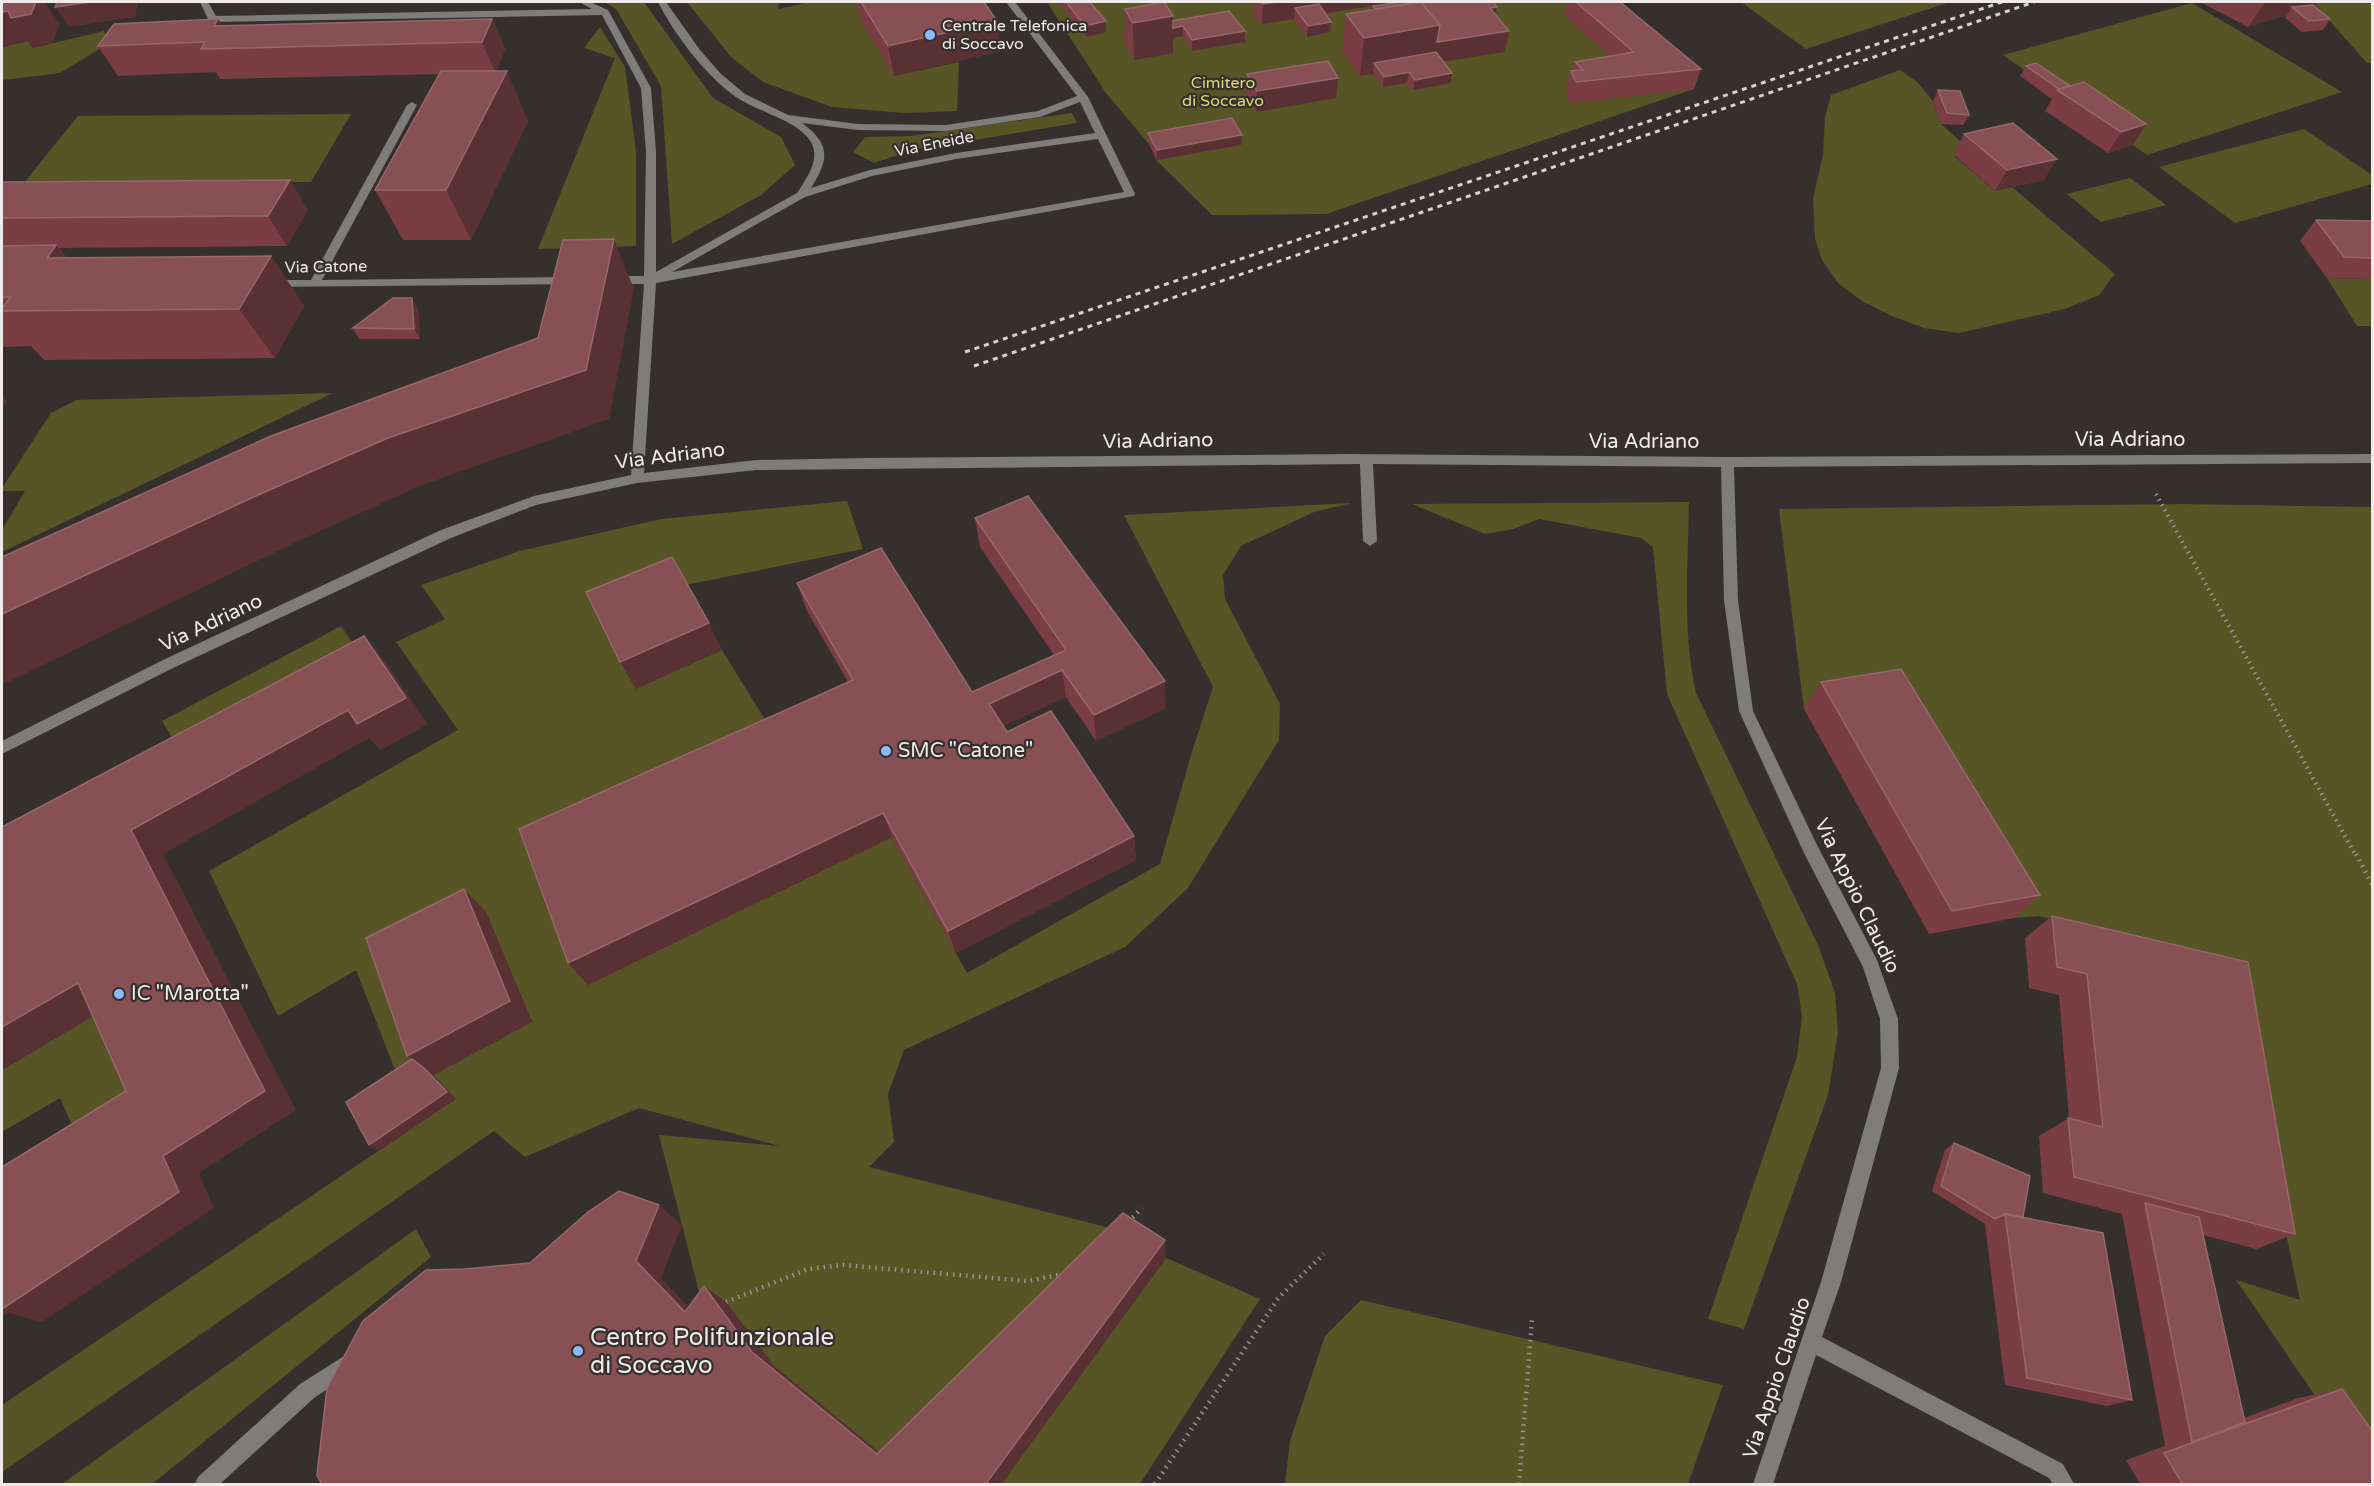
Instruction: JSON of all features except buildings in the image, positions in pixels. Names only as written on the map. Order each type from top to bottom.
[{"type":"street","points":[[204,2],[213,19],[605,12]]},
{"type":"street","points":[[583,2],[605,12],[646,88],[651,152],[650,280],[637,478]]},
{"type":"street","points":[[662,2],[708,68],[742,96],[786,118],[812,136],[820,148],[818,165],[801,195]]},
{"type":"street","points":[[603,280],[650,280],[1130,194],[1083,97],[1011,2]]},
{"type":"street","name":"Via Eneide","points":[[786,118],[858,127],[946,128],[1040,114],[1083,97]]},
{"type":"street","points":[[315,283],[412,105]]},
{"type":"street","name":"Via Eneide","points":[[650,280],[801,195],[870,173],[956,156],[1101,135]]},
{"type":"street","name":"Via Catone","points":[[257,284],[579,281]]},
{"type":"street","name":"Via Adriano","points":[[2,748],[168,664],[446,534],[534,501],[637,478],[756,465],[1366,459],[1726,462],[2373,458]]},
{"type":"street","points":[[1366,459],[1370,541]]},
{"type":"street","name":"Via Appio Claudio","points":[[1726,462],[1731,600],[1746,711],[1810,848],[1871,965],[1889,1019],[1890,1068],[1831,1282],[1763,1485]]},
{"type":"street","points":[[1811,1342],[2055,1471],[2064,1485]]},
{"type":"street","points":[[205,1485],[308,1391],[366,1351]]},
{"type":"path","points":[[2136,459],[2373,884]]},
{"type":"path","points":[[1120,1231],[1142,1208]]},
{"type":"path","points":[[1155,1485],[1279,1297],[1324,1254]]},
{"type":"path","points":[[726,1302],[808,1269],[843,1265],[1028,1281],[1072,1272]]},
{"type":"path","points":[[1519,1485],[1532,1319]]},
{"type":"green space","points":[[604,2],[644,2],[713,98],[781,137],[795,165],[761,195],[672,244],[661,86],[616,9]]},
{"type":"green space","points":[[687,2],[779,2],[778,9],[810,2],[865,2],[894,76],[959,62],[957,111],[904,113],[832,107],[763,82],[731,57]]},
{"type":"green space","name":"Cimitero di Soccavo","points":[[1047,2],[1591,2],[1694,89],[1326,214],[1212,215],[1157,161],[1149,144],[1106,93]]},
{"type":"green space","points":[[1741,2],[1950,2],[1806,49]]},
{"type":"green space","points":[[2313,2],[2372,2],[2372,63],[2367,63]]},
{"type":"green space","points":[[2192,3],[2342,92],[2147,155],[2003,55]]},
{"type":"green space","points":[[600,27],[625,67],[636,151],[636,246],[538,249],[615,58],[584,48]]},
{"type":"green space","points":[[104,31],[108,44],[60,73],[2,80],[2,47],[29,41],[33,48]]},
{"type":"green space","points":[[1900,70],[1917,82],[1933,101],[1941,124],[1971,151],[1954,156],[1995,191],[2012,187],[2115,274],[2099,295],[2065,309],[1959,333],[1924,328],[1892,316],[1862,301],[1839,284],[1822,260],[1815,239],[1813,198],[1823,155],[1825,117],[1831,95]]},
{"type":"green space","points":[[1072,113],[1077,123],[913,150],[874,163],[853,152],[865,137],[911,136]]},
{"type":"green space","points":[[351,114],[311,182],[23,184],[78,116]]},
{"type":"green space","points":[[2304,129],[2372,175],[2372,184],[2235,223],[2159,167]]},
{"type":"green space","points":[[2130,178],[2166,205],[2101,222],[2067,194]]},
{"type":"green space","points":[[2327,278],[2372,279],[2372,326],[2357,326]]},
{"type":"green space","points":[[333,393],[2,552],[2,530],[25,491],[2,491],[2,488],[51,413],[77,400]]},
{"type":"green space","points":[[847,501],[863,549],[686,585],[636,688],[722,650],[780,744],[588,984],[892,837],[967,973],[1160,864],[1213,687],[1124,515],[1352,503],[1314,512],[1241,546],[1223,575],[1225,599],[1280,704],[1279,740],[1188,888],[1125,947],[904,1050],[888,1094],[894,1142],[869,1167],[1126,1232],[892,1463],[773,1365],[726,1302],[708,1327],[659,1135],[780,1146],[639,1108],[525,1157],[494,1131],[2,1472],[2,1405],[455,1099],[433,1075],[532,1022],[486,913],[428,1061],[399,1080],[356,970],[278,1016],[209,871],[458,730],[396,642],[445,619],[421,585],[520,551],[661,519]]},
{"type":"green space","points":[[1689,502],[1687,622],[1696,693],[1818,945],[1835,993],[1838,1032],[1828,1095],[1744,1329],[1708,1319],[1797,1057],[1802,1016],[1797,984],[1667,694],[1653,547],[1641,538],[1539,519],[1513,529],[1485,534],[1412,504]]},
{"type":"green space","points":[[2182,504],[2372,507],[2372,1479],[2236,1280],[2300,1300],[2229,963],[2039,916],[2014,918],[1881,696],[1804,709],[1779,509]]},
{"type":"green space","points":[[341,626],[356,648],[176,744],[162,721]]},
{"type":"green space","points":[[113,1004],[161,1109],[86,1156],[60,1098],[2,1132],[2,1070]]},
{"type":"green space","points":[[416,1229],[431,1257],[152,1484],[62,1484]]},
{"type":"green space","points":[[1166,1258],[1260,1299],[1140,1484],[1001,1484]]},
{"type":"green space","points":[[1361,1300],[1723,1385],[1688,1484],[1285,1484],[1290,1441],[1325,1336]]},
{"type":"railway","points":[[965,352],[2002,2]]},
{"type":"railway","points":[[974,366],[2034,2]]},
{"type":"place","name":"Centrale Telefonica di Soccavo","points":[[930,35]]},
{"type":"place","name":"SMC \"Catone\"","points":[[886,751]]},
{"type":"place","name":"IC \"Marotta\"","points":[[119,994]]},
{"type":"place","name":"Centro Polifunzionale di Soccavo","points":[[578,1351]]}]
